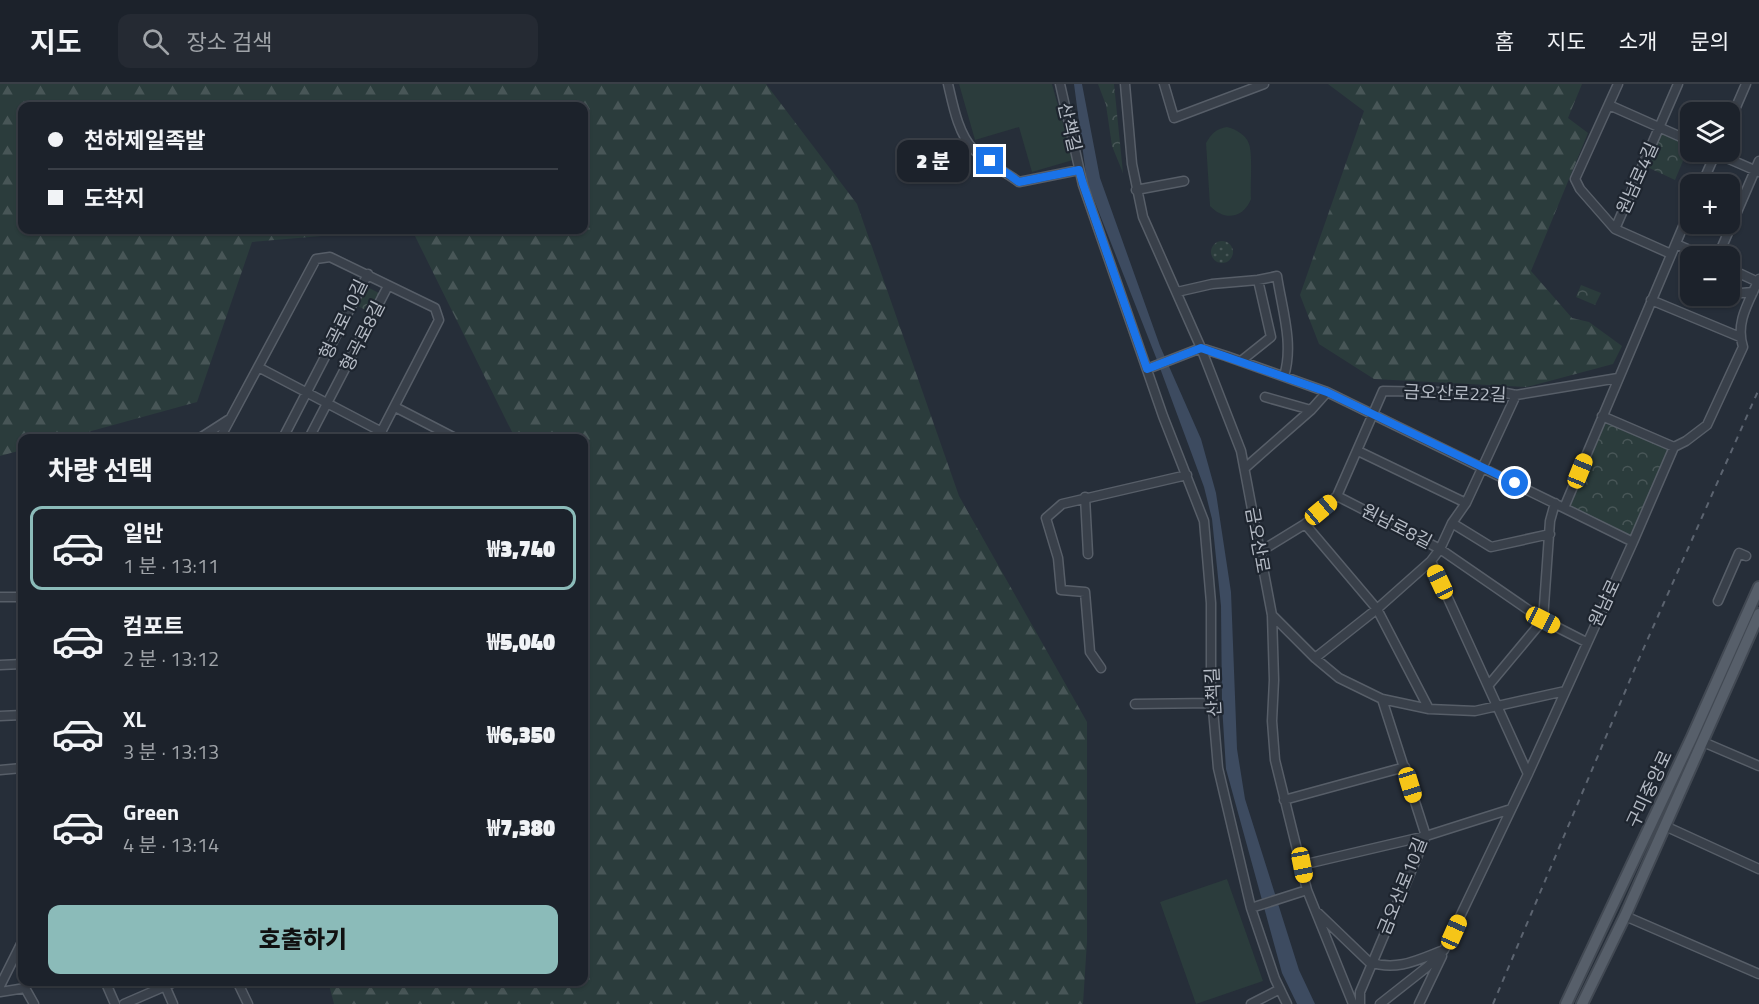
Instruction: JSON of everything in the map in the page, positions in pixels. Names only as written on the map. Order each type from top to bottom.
[{"type":"main road","name":"구미중앙로","points":[[1566,1004],[1696,727],[1759,586]]},
{"type":"main road","name":"구미중앙로","points":[[1582,1004],[1625,916],[1703,742],[1754,638],[1759,614]]},
{"type":"street","points":[[948,84],[953,107],[968,142],[975,151],[1019,182],[1079,170]]},
{"type":"street","name":"산책길","points":[[1060,84],[1086,195],[1204,522],[1210,603],[1212,703],[1218,768],[1251,908],[1287,1004]]},
{"type":"street","points":[[1164,84],[1174,118],[1264,84]]},
{"type":"street","name":"원남로4길","points":[[1618,84],[1575,179],[1580,189],[1615,229],[1671,254]]},
{"type":"street","name":"원남로4길","points":[[1615,229],[1678,84]]},
{"type":"street","points":[[1738,102],[1746,84]]},
{"type":"street","name":"금오산로","points":[[1128,85],[1132,164],[1143,217],[1201,348],[1245,468],[1272,615],[1273,745],[1284,800],[1307,890],[1353,1004]]},
{"type":"street","name":"원남로4길","points":[[1609,105],[1659,127]]},
{"type":"street","points":[[1659,127],[1680,136]]},
{"type":"street","points":[[1723,246],[1757,171],[1759,161]]},
{"type":"street","points":[[1737,162],[1757,171]]},
{"type":"street","points":[[1136,190],[1184,181]]},
{"type":"street","points":[[1633,542],[1564,508],[1680,234]]},
{"type":"street","points":[[1676,244],[1680,246]]},
{"type":"street","name":"형곡로10길","points":[[222,434],[316,259],[330,256],[368,274],[285,434]]},
{"type":"street","points":[[1602,416],[1674,447],[1707,425],[1743,347],[1740,338],[1740,324],[1758,280],[1740,273]]},
{"type":"street","points":[[368,274],[388,286]]},
{"type":"street","points":[[1177,292],[1212,284],[1276,276],[1288,340],[1288,361],[1284,376]]},
{"type":"street","points":[[1241,361],[1271,337],[1258,280]]},
{"type":"street","name":"형곡로8길","points":[[311,434],[388,286],[435,308],[439,320],[381,434]]},
{"type":"street","points":[[1740,293],[1753,292]]},
{"type":"street","points":[[1652,300],[1740,338]]},
{"type":"street","points":[[1147,369],[1201,348]]},
{"type":"street","name":"금오산로22길","points":[[1201,348],[1327,392],[1564,508]]},
{"type":"street","points":[[258,367],[327,403]]},
{"type":"street","name":"금오산로22길","points":[[1373,413],[1383,391],[1516,395],[1618,378]]},
{"type":"street","points":[[1245,468],[1311,410],[1327,392]]},
{"type":"street","name":"금오산로22길","points":[[1482,466],[1516,395]]},
{"type":"street","points":[[1265,397],[1311,410]]},
{"type":"street","name":"형곡로8길","points":[[327,403],[378,434]]},
{"type":"street","points":[[395,407],[447,434]]},
{"type":"street","points":[[1261,551],[1305,524],[1337,496],[1373,413]]},
{"type":"street","points":[[206,434],[229,420]]},
{"type":"street","name":"원남로","points":[[1380,1004],[1427,967],[1444,950],[1528,774],[1674,447]]},
{"type":"street","points":[[1358,451],[1466,503]]},
{"type":"street","points":[[1315,658],[1377,609],[1431,561],[1466,503],[1482,466]]},
{"type":"street","points":[[1101,668],[1090,652],[1085,592],[1061,590],[1058,558],[1046,518],[1062,504],[1084,497],[1187,475]]},
{"type":"street","name":"원남로8길","points":[[1337,496],[1440,549],[1543,620],[1586,642]]},
{"type":"street","points":[[1084,497],[1088,554]]},
{"type":"street","points":[[1488,686],[1543,620],[1550,521],[1555,503]]},
{"type":"street","points":[[1452,523],[1491,547],[1550,534]]},
{"type":"street","points":[[1305,524],[1377,609],[1429,709]]},
{"type":"street","points":[[1718,601],[1739,553],[1746,556]]},
{"type":"street","points":[[1431,561],[1528,774]]},
{"type":"street","points":[[0,597],[18,597]]},
{"type":"street","points":[[1272,615],[1315,658],[1339,678],[1382,699],[1429,709],[1475,711],[1564,691]]},
{"type":"street","points":[[0,665],[18,664]]},
{"type":"street","name":"금오산로10길","points":[[1360,1004],[1360,992],[1371,963],[1426,836],[1382,699]]},
{"type":"street","points":[[1135,704],[1212,703]]},
{"type":"street","points":[[0,716],[18,715]]},
{"type":"street","points":[[1703,742],[1759,766]]},
{"type":"street","points":[[1284,800],[1404,767]]},
{"type":"street","points":[[0,770],[18,768]]},
{"type":"street","points":[[1302,865],[1426,836],[1511,808]]},
{"type":"street","points":[[1665,826],[1759,869]]},
{"type":"street","points":[[1251,908],[1307,890]]},
{"type":"street","points":[[1315,910],[1371,963],[1403,966],[1444,950]]},
{"type":"street","points":[[1625,916],[1759,974]]},
{"type":"street","points":[[0,986],[18,950]]},
{"type":"street","points":[[1419,1004],[1444,950]]},
{"type":"street","points":[[0,992],[23,986]]},
{"type":"street","points":[[27,986],[34,1004]]},
{"type":"street","points":[[107,986],[115,1004]]},
{"type":"street","points":[[124,1004],[160,986]]},
{"type":"street","points":[[165,986],[173,1004]]},
{"type":"street","points":[[239,986],[248,1004]]},
{"type":"street","points":[[1251,1004],[1280,989]]},
{"type":"green space","points":[[0,84],[766,84],[857,204],[959,496],[1087,722],[1087,941],[1083,1004],[334,1004],[329,986],[588,986],[588,434],[513,434],[414,234],[588,234],[588,102],[18,102],[18,234],[345,234],[252,242],[197,402],[81,434],[18,434],[18,451],[0,456]]},
{"type":"green space","points":[[959,84],[1052,84],[1073,160],[1032,172],[1019,127],[975,140]]},
{"type":"green space","points":[[1098,84],[1114,84],[1123,173],[1112,146],[1106,105]]},
{"type":"green space","points":[[1328,84],[1582,84],[1568,118],[1588,133],[1531,271],[1572,318],[1589,322],[1622,346],[1613,364],[1527,387],[1374,379],[1319,344],[1300,295],[1364,111]]},
{"type":"green space","points":[[1227,127],[1246,138],[1251,155],[1251,199],[1243,211],[1233,216],[1221,214],[1210,206],[1206,143],[1215,132]]},
{"type":"green space","points":[[1659,133],[1668,133],[1680,139],[1680,162],[1682,162],[1675,180],[1645,166]]},
{"type":"green space","points":[[1222,241],[1232,248],[1233,252],[1226,262],[1222,263],[1212,256],[1211,252],[1218,242]]},
{"type":"green space","points":[[1581,285],[1601,293],[1595,305],[1576,297]]},
{"type":"green space","points":[[365,286],[381,294],[373,314],[354,304]]},
{"type":"green space","points":[[1602,416],[1674,447],[1633,542],[1564,508]]},
{"type":"green space","points":[[1227,879],[1263,981],[1196,1004],[1160,902]]},
{"type":"water","points":[[1074,84],[1082,84],[1100,178],[1160,346],[1201,439],[1216,493],[1231,592],[1237,749],[1245,799],[1299,970],[1315,1004],[1297,1004],[1282,973],[1226,769],[1222,705],[1221,606],[1212,519],[1204,487],[1157,360],[1087,182]]},
{"type":"railway","points":[[1493,1004],[1638,661],[1759,389]]},
{"type":"route","points":[[990,161],[1019,182],[1079,170],[1147,369],[1201,348],[1327,392],[1515,483]]}]
